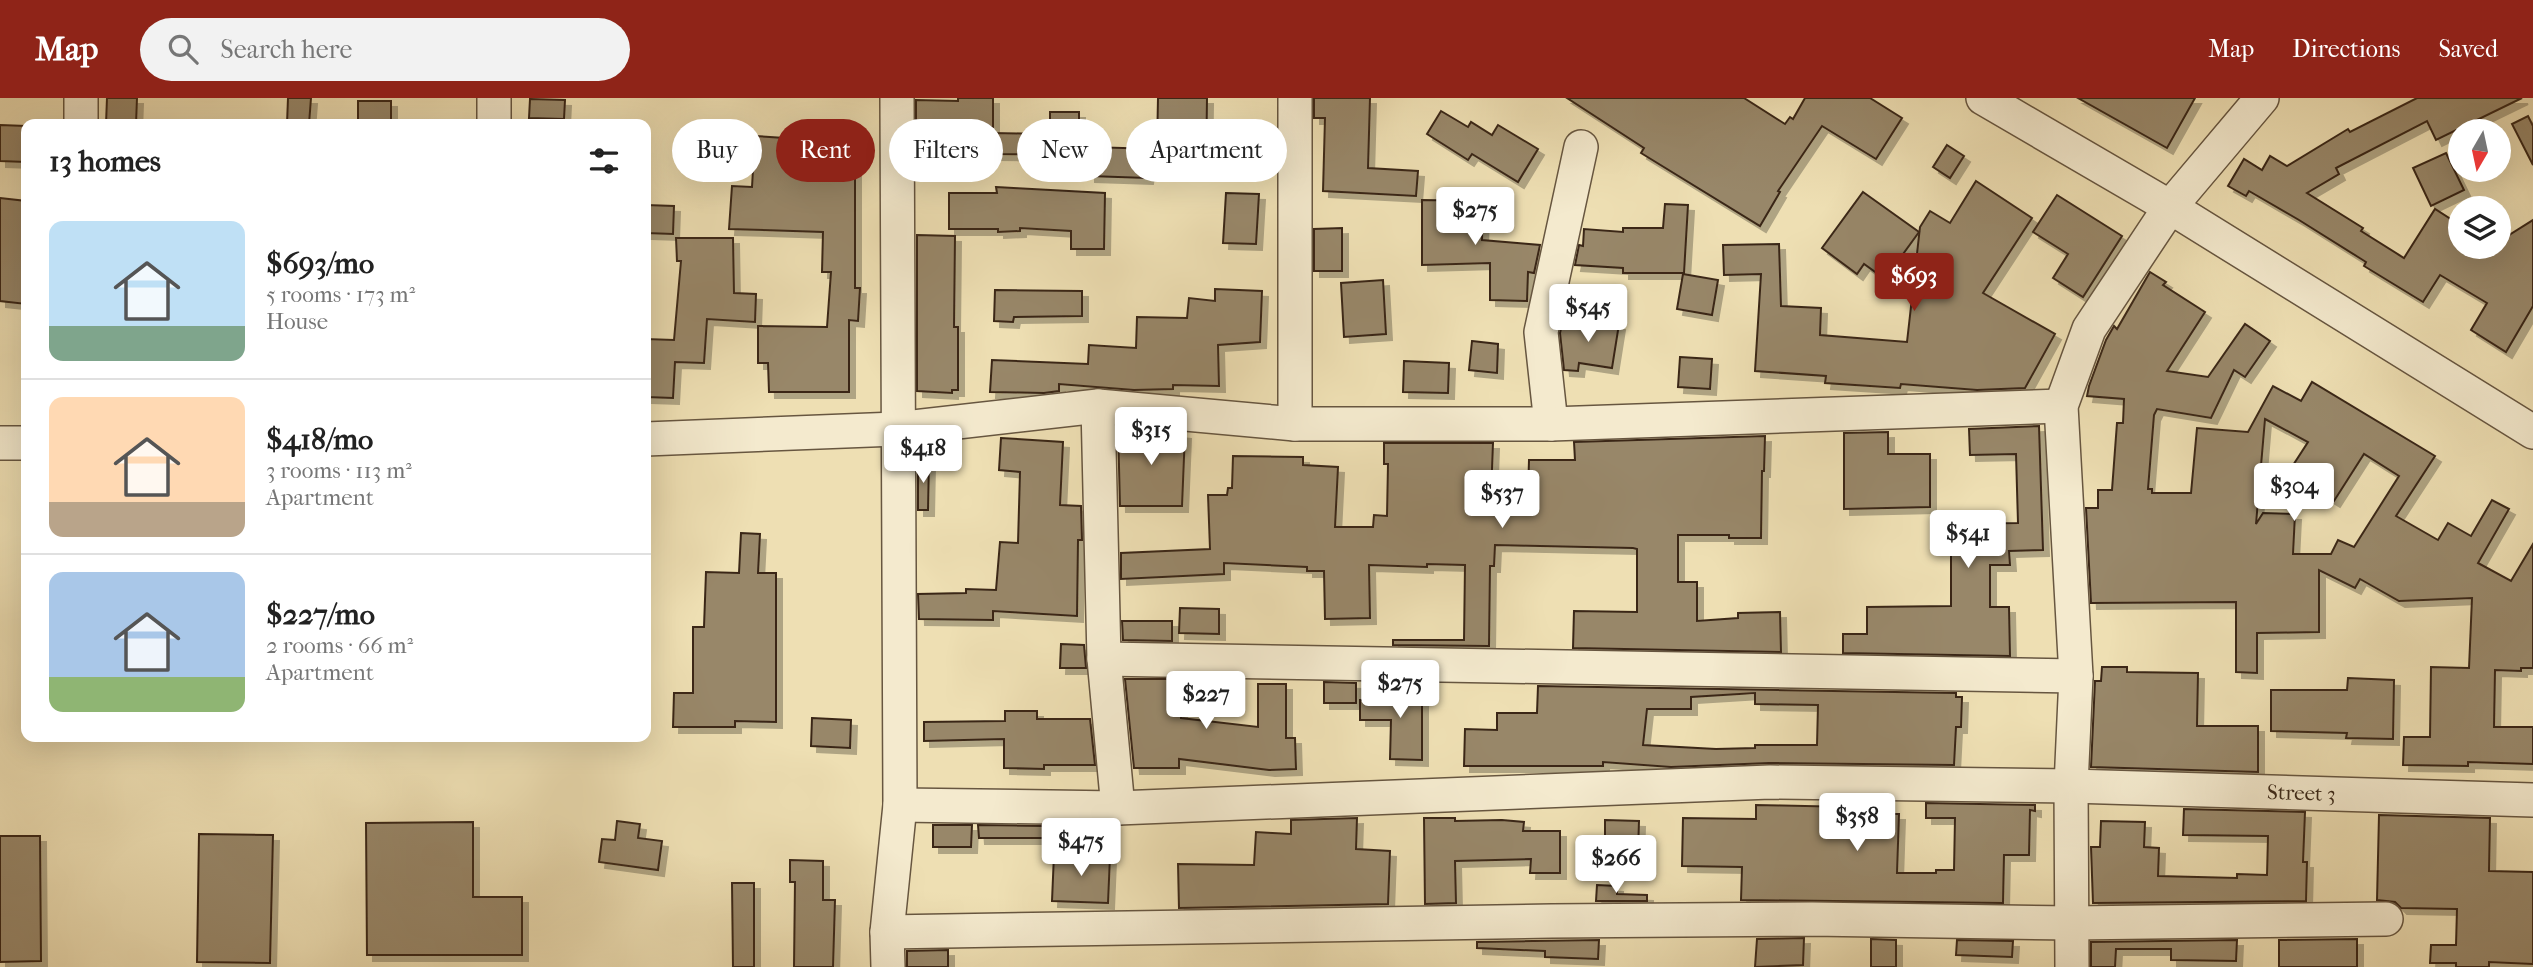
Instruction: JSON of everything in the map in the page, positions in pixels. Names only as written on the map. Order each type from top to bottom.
[{"type":"street","points":[[81,98],[82,119]]},
{"type":"street","points":[[494,98],[494,119]]},
{"type":"street","points":[[888,967],[887,932],[900,805],[897,98]]},
{"type":"street","points":[[1294,98],[1295,424]]},
{"type":"street","points":[[1983,98],[2170,207],[2533,432]]},
{"type":"street","points":[[2072,967],[2071,786],[2076,676],[2061,406],[2089,329],[2170,207],[2262,98]]},
{"type":"street","points":[[1551,424],[1541,332],[1581,147]]},
{"type":"street","points":[[1098,406],[1104,659],[1118,808]]},
{"type":"street","points":[[651,439],[897,429],[1098,406],[1295,424],[1551,424],[2061,406]]},
{"type":"street","points":[[0,443],[21,443]]},
{"type":"street","points":[[1104,659],[2076,676]]},
{"type":"street","name":"Street 3","points":[[900,805],[1118,808],[1770,782],[2071,786],[2533,800]]},
{"type":"street","points":[[887,932],[1812,919],[2072,923],[2386,919]]},
{"type":"building","points":[[107,98],[137,98],[136,119],[106,119]]},
{"type":"building","points":[[288,98],[311,98],[309,119],[287,119]]},
{"type":"building","points":[[958,98],[993,98],[993,119],[916,119],[916,100],[958,101]]},
{"type":"building","points":[[1158,98],[1207,98],[1207,119],[1158,119]]},
{"type":"building","points":[[1314,98],[1370,98],[1368,168],[1418,171],[1416,196],[1323,191],[1325,118],[1314,118]]},
{"type":"building","points":[[1567,98],[1744,98],[1785,124],[1790,117],[1793,119],[1805,98],[1870,98],[1902,118],[1876,159],[1822,126],[1778,191],[1780,192],[1760,226],[1641,153],[1644,148]]},
{"type":"building","points":[[2078,98],[2195,98],[2167,148]]},
{"type":"building","points":[[2417,98],[2522,98],[2479,119],[2448,119],[2448,134],[2436,140],[2427,121],[2336,168],[2339,174],[2307,193],[2404,258],[2435,209],[2448,217],[2448,259],[2511,259],[2511,234],[2533,220],[2533,306],[2506,352],[2471,330],[2487,303],[2440,275],[2423,302],[2364,266],[2366,262],[2299,220],[2249,191],[2246,196],[2228,186],[2244,159],[2262,170],[2270,156],[2287,166],[2348,129],[2350,132]]},
{"type":"building","points":[[530,99],[565,100],[564,119],[529,118]]},
{"type":"building","points":[[358,101],[391,101],[391,119],[358,119]]},
{"type":"building","points":[[1441,111],[1468,127],[1471,122],[1492,135],[1498,125],[1538,149],[1518,182],[1472,154],[1468,160],[1427,134]]},
{"type":"building","points":[[1050,112],[1079,112],[1079,119],[1050,119]]},
{"type":"building","points":[[2528,116],[2533,126],[2533,165],[2512,124]]},
{"type":"building","points":[[0,125],[21,126],[21,162],[0,161]]},
{"type":"building","points":[[1003,133],[1017,133],[1017,154],[1003,154]]},
{"type":"building","points":[[762,136],[776,137],[776,182],[855,182],[855,288],[860,288],[858,321],[849,320],[849,392],[769,392],[768,363],[758,363],[758,326],[827,327],[831,272],[822,272],[823,232],[729,229],[732,186],[752,187],[752,182],[762,182]]},
{"type":"building","points":[[1947,145],[1964,156],[1950,178],[1933,167]]},
{"type":"building","points":[[1112,148],[1126,148],[1126,177],[1112,177]]},
{"type":"building","points":[[2446,153],[2448,182],[2460,182],[2464,190],[2431,206],[2413,168]]},
{"type":"building","points":[[1976,181],[2032,218],[1983,293],[2055,334],[2025,388],[1977,390],[1901,384],[1900,388],[1825,383],[1826,376],[1755,371],[1761,274],[1724,275],[1723,245],[1779,244],[1781,306],[1821,308],[1820,335],[1907,342],[1920,227],[1930,211],[1950,223]]},
{"type":"building","points":[[996,187],[1105,193],[1104,249],[1071,249],[1071,231],[1020,228],[1020,231],[998,232],[998,229],[949,229],[949,193],[997,193]]},
{"type":"building","points":[[1863,192],[1919,232],[1885,279],[1864,264],[1857,274],[1822,248]]},
{"type":"building","points":[[1226,193],[1259,194],[1256,244],[1223,243]]},
{"type":"building","points":[[2057,195],[2122,236],[2083,297],[2053,278],[2068,254],[2033,232]]},
{"type":"building","points":[[0,198],[21,200],[21,303],[0,301]]},
{"type":"building","points":[[1422,200],[1483,201],[1482,240],[1540,245],[1534,273],[1528,272],[1527,301],[1490,300],[1490,263],[1422,265]]},
{"type":"building","points":[[1665,204],[1688,205],[1684,273],[1623,273],[1623,268],[1575,265],[1579,245],[1583,246],[1584,229],[1623,232],[1623,228],[1663,228]]},
{"type":"building","points":[[651,205],[674,206],[673,234],[651,233]]},
{"type":"building","points":[[1342,228],[1342,271],[1314,271],[1314,229]]},
{"type":"building","points":[[917,235],[955,236],[954,327],[958,327],[958,390],[952,390],[952,393],[917,391]]},
{"type":"building","points":[[676,238],[733,238],[734,293],[756,294],[755,322],[707,319],[704,363],[675,362],[673,398],[651,397],[651,339],[674,340],[681,261],[677,261]]},
{"type":"building","points":[[2150,272],[2166,282],[2163,285],[2205,312],[2167,371],[2208,377],[2245,324],[2270,341],[2245,377],[2234,370],[2211,418],[2157,409],[2154,415],[2148,489],[2152,489],[2152,493],[2191,493],[2197,428],[2248,432],[2273,386],[2301,401],[2312,382],[2435,456],[2396,516],[2438,540],[2448,523],[2471,536],[2492,500],[2509,509],[2478,563],[2511,581],[2533,544],[2533,668],[2521,668],[2521,671],[2495,670],[2494,727],[2533,727],[2533,764],[2468,762],[2468,766],[2403,765],[2404,737],[2430,737],[2431,667],[2469,668],[2472,598],[2399,601],[2360,579],[2355,588],[2319,570],[2319,632],[2257,633],[2257,673],[2236,672],[2236,602],[2091,603],[2086,508],[2098,508],[2098,490],[2112,490],[2117,423],[2123,423],[2124,399],[2087,396],[2106,340],[2114,326],[2117,329]],"holes":[[[2265,419],[2308,442],[2288,473],[2334,501],[2364,454],[2399,476],[2354,547],[2338,540],[2331,554],[2293,554],[2295,514],[2263,513],[2256,524]]]},
{"type":"building","points":[[1683,274],[1718,280],[1712,315],[1677,309]]},
{"type":"building","points":[[1383,280],[1386,334],[1344,337],[1341,283]]},
{"type":"building","points":[[1215,289],[1262,291],[1260,342],[1218,345],[1219,386],[1173,385],[1173,389],[1134,390],[1059,384],[1059,391],[1044,393],[990,392],[992,360],[1088,364],[1089,345],[1136,348],[1137,317],[1187,318],[1189,298],[1215,301]]},
{"type":"building","points":[[995,290],[1082,291],[1082,316],[1014,317],[1013,322],[994,321]]},
{"type":"building","points":[[1563,320],[1619,324],[1612,368],[1579,363],[1578,371],[1564,370],[1560,333]]},
{"type":"building","points":[[1472,341],[1498,344],[1497,373],[1469,370]]},
{"type":"building","points":[[1680,357],[1712,359],[1710,389],[1678,387]]},
{"type":"building","points":[[1404,361],[1449,363],[1448,393],[1403,392]]},
{"type":"building","points":[[2039,426],[2043,550],[2009,551],[2010,565],[1990,565],[1990,607],[2009,607],[2010,656],[1843,653],[1843,634],[1867,634],[1867,607],[1951,606],[1951,524],[2018,523],[2016,454],[1970,455],[1969,429]]},
{"type":"building","points":[[1118,427],[1185,433],[1182,506],[1120,506]]},
{"type":"building","points":[[1888,432],[1888,454],[1930,454],[1930,507],[1844,509],[1844,433]]},
{"type":"building","points":[[1765,436],[1761,538],[1678,535],[1678,582],[1697,582],[1697,621],[1738,618],[1738,613],[1780,612],[1781,652],[1573,648],[1574,611],[1637,612],[1637,549],[1633,548],[1495,545],[1494,566],[1490,566],[1489,646],[1393,645],[1393,640],[1464,640],[1465,565],[1369,565],[1370,618],[1325,619],[1324,571],[1307,571],[1307,567],[1224,563],[1224,574],[1121,579],[1121,553],[1210,549],[1208,495],[1227,495],[1228,488],[1232,488],[1233,456],[1303,457],[1303,465],[1338,467],[1335,527],[1373,527],[1374,515],[1387,516],[1388,464],[1384,464],[1384,443],[1493,443],[1491,495],[1528,495],[1529,460],[1575,460],[1574,442]]},
{"type":"building","points":[[1001,438],[1063,442],[1060,505],[1081,506],[1082,540],[1078,540],[1077,616],[993,611],[993,620],[919,619],[918,594],[966,593],[966,589],[996,590],[1000,542],[1018,543],[1020,472],[999,470]]},
{"type":"building","points":[[918,460],[929,460],[928,510],[918,510]]},
{"type":"building","points":[[741,533],[760,534],[758,573],[776,573],[776,722],[735,721],[735,727],[673,727],[674,693],[693,693],[693,627],[704,627],[706,572],[739,573]]},
{"type":"building","points":[[1180,608],[1219,609],[1219,634],[1179,633]]},
{"type":"building","points":[[1122,621],[1172,621],[1172,641],[1123,640]]},
{"type":"building","points":[[1061,644],[1084,645],[1086,668],[1060,668]]},
{"type":"building","points":[[2102,667],[2127,667],[2127,672],[2198,673],[2197,726],[2258,726],[2258,772],[2091,767],[2095,681],[2101,681]]},
{"type":"building","points":[[2348,678],[2394,680],[2393,739],[2346,738],[2347,733],[2271,731],[2271,690],[2347,690]]},
{"type":"building","points":[[1125,679],[1172,679],[1172,684],[1181,684],[1181,718],[1258,727],[1258,684],[1286,684],[1286,738],[1295,738],[1296,769],[1269,770],[1179,759],[1179,768],[1134,768]]},
{"type":"building","points":[[1324,682],[1356,683],[1356,703],[1324,703]]},
{"type":"building","points":[[1397,683],[1422,684],[1422,760],[1390,759],[1391,720],[1360,720],[1360,700],[1397,699]]},
{"type":"building","points":[[1538,686],[1956,693],[1956,697],[1962,697],[1961,727],[1956,727],[1954,765],[1769,763],[1671,767],[1603,762],[1603,766],[1464,766],[1465,729],[1497,730],[1497,713],[1537,713]],"holes":[[[1755,693],[1755,704],[1818,705],[1817,745],[1755,745],[1755,748],[1716,749],[1643,745],[1647,709],[1691,709],[1691,697]]]},
{"type":"building","points":[[1005,711],[1037,711],[1037,719],[1090,719],[1095,765],[1044,765],[1044,769],[1004,768],[1004,739],[924,741],[924,722],[1005,721]]},
{"type":"building","points":[[812,718],[851,720],[850,748],[811,746]]},
{"type":"building","points":[[1850,802],[1876,803],[1876,814],[1899,814],[1897,873],[1954,870],[1955,818],[1926,818],[1926,803],[2035,805],[2035,811],[2030,810],[2029,855],[2004,855],[2003,903],[1741,900],[1742,867],[1682,866],[1683,818],[1756,819],[1756,805],[1850,807]]},
{"type":"building","points":[[2184,809],[2305,812],[2303,862],[2307,862],[2306,901],[2093,903],[2091,847],[2100,847],[2101,821],[2145,822],[2144,847],[2159,848],[2158,876],[2237,878],[2237,874],[2267,875],[2268,836],[2183,835]]},
{"type":"building","points":[[2379,815],[2490,818],[2489,871],[2533,872],[2533,964],[2489,962],[2489,967],[2456,967],[2456,963],[2430,963],[2431,945],[2456,945],[2457,909],[2401,908],[2395,902],[2377,900]]},
{"type":"building","points":[[1357,818],[1356,849],[1390,851],[1388,904],[1179,908],[1178,864],[1254,865],[1256,832],[1291,834],[1291,820]]},
{"type":"building","points":[[1424,818],[1524,822],[1523,831],[1560,831],[1560,873],[1530,873],[1531,859],[1455,861],[1456,903],[1425,904]]},
{"type":"building","points":[[1605,820],[1639,821],[1638,852],[1605,851]]},
{"type":"building","points":[[617,821],[640,824],[638,838],[662,841],[658,870],[599,862],[602,839],[615,840]]},
{"type":"building","points":[[473,822],[473,897],[522,897],[522,955],[367,955],[366,823]]},
{"type":"building","points":[[933,825],[972,825],[971,847],[933,847]]},
{"type":"building","points":[[978,825],[1043,826],[1043,838],[979,838]]},
{"type":"building","points":[[199,834],[273,835],[270,963],[197,962]]},
{"type":"building","points":[[0,836],[40,836],[41,961],[0,962]]},
{"type":"building","points":[[1054,854],[1110,856],[1108,903],[1052,901]]},
{"type":"building","points":[[790,860],[823,861],[823,900],[835,900],[833,967],[794,967],[795,882],[790,882]]},
{"type":"building","points":[[732,883],[754,883],[754,967],[733,967]]},
{"type":"building","points":[[1597,885],[1617,886],[1617,894],[1647,895],[1647,901],[1596,901]]},
{"type":"building","points":[[1804,938],[1803,965],[1755,967],[1757,939]]},
{"type":"building","points":[[1871,939],[1896,940],[1896,967],[1871,967]]},
{"type":"building","points":[[2357,939],[2357,967],[2279,967],[2279,940]]},
{"type":"building","points":[[1599,940],[1598,959],[1545,957],[1545,951],[1477,948],[1477,942]]},
{"type":"building","points":[[1957,940],[2013,941],[2012,957],[1956,955]]},
{"type":"building","points":[[2237,940],[2236,961],[2171,960],[2171,949],[2116,949],[2115,967],[2091,967],[2091,942]]},
{"type":"building","points":[[948,950],[948,967],[907,967],[907,951]]}]
